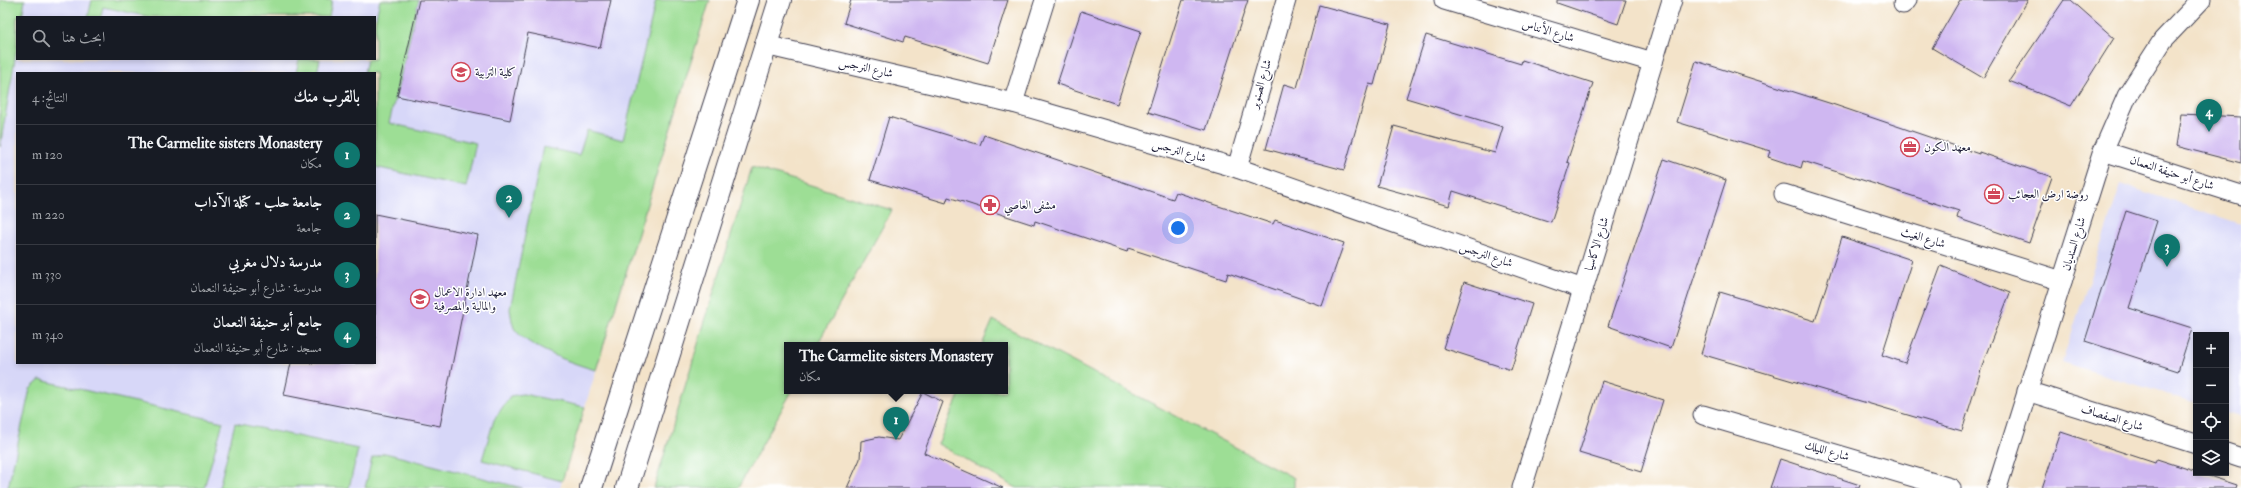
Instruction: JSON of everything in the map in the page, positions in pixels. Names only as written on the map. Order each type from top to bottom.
[{"type":"main road","points":[[591,488],[748,0]]},
{"type":"main road","points":[[627,488],[780,0]]},
{"type":"street","points":[[1013,103],[1045,0]]},
{"type":"street","name":"شارع الصنوبر","points":[[1237,168],[1286,0]]},
{"type":"street","name":"شارع الأنناس","points":[[1444,0],[1653,62]]},
{"type":"street","name":"شارع الاكاسيا","points":[[1522,488],[1672,0]]},
{"type":"street","name":"شارع السنديان","points":[[1997,488],[2103,151],[2127,96],[2163,40],[2201,0]]},
{"type":"street","name":"شارع النرجس","points":[[765,45],[1013,103],[1237,168],[1583,289]]},
{"type":"street","name":"شارع أبو حنيفة النعمان","points":[[2103,151],[2241,195]]},
{"type":"street","name":"شارع الغيث","points":[[1784,194],[2062,281]]},
{"type":"street","name":"شارع الصفصاف","points":[[2027,391],[2193,443]]},
{"type":"street","name":"شارع الليلك","points":[[1703,415],[1951,488]]},
{"type":"street","points":[[2229,454],[2241,458]]},
{"type":"shaded area","points":[[0,0],[710,0],[560,488],[0,488]]},
{"type":"shaded area","points":[[2121,184],[2241,224],[2241,417],[2229,414],[2229,332],[2193,332],[2193,402],[2062,362]]},
{"type":"green space","points":[[0,0],[25,0],[22,16],[16,16],[16,53],[0,147]]},
{"type":"green space","points":[[92,0],[332,0],[329,16],[145,16],[103,7],[101,16],[88,16]]},
{"type":"green space","points":[[380,0],[419,0],[389,123],[476,143],[466,187],[376,167],[376,72],[364,72],[367,60],[376,60],[376,18]]},
{"type":"green space","points":[[656,0],[710,0],[596,370],[551,354],[528,341],[514,328],[510,309],[543,147],[579,155],[587,130],[623,140]]},
{"type":"green space","points":[[299,60],[320,60],[317,72],[296,72]]},
{"type":"green space","points":[[752,167],[892,210],[819,342],[784,342],[784,394],[790,394],[738,488],[654,488]]},
{"type":"green space","points":[[993,320],[1294,478],[1294,488],[1017,488],[938,444],[960,394],[1008,394],[1008,342],[983,342]]},
{"type":"green space","points":[[40,380],[223,422],[204,488],[8,488],[30,389]]},
{"type":"green space","points":[[523,394],[585,407],[562,481],[482,460],[494,420],[510,396]]},
{"type":"green space","points":[[235,423],[358,449],[349,488],[296,486],[294,488],[219,488]]},
{"type":"green space","points":[[385,453],[522,488],[365,488],[372,458]]},
{"type":"building","name":"كلية التربية","points":[[419,0],[611,0],[600,48],[528,33],[510,120],[397,96]]},
{"type":"building","points":[[851,0],[1008,0],[988,63],[905,37],[903,42],[844,23]]},
{"type":"building","points":[[1183,0],[1248,0],[1206,130],[1148,112]]},
{"type":"building","points":[[1557,0],[1626,0],[1618,24],[1557,3]]},
{"type":"building","points":[[1960,0],[2028,0],[1983,78],[1932,48]]},
{"type":"building","points":[[2064,0],[2071,0],[2114,38],[2071,106],[2009,81]]},
{"type":"building","points":[[1319,5],[1390,24],[1374,85],[1369,84],[1344,170],[1266,149],[1284,84],[1297,88]]},
{"type":"building","points":[[1081,11],[1141,31],[1117,104],[1057,84]]},
{"type":"building","points":[[1426,35],[1521,64],[1522,60],[1593,83],[1567,162],[1570,163],[1551,222],[1453,191],[1449,206],[1377,186],[1394,126],[1495,153],[1503,127],[1406,98]]},
{"type":"building","points":[[1696,61],[1832,104],[2052,177],[2029,243],[1957,218],[1959,211],[1803,161],[1801,168],[1768,157],[1770,151],[1677,122]]},
{"type":"building","points":[[2181,114],[2241,117],[2241,163],[2176,146]]},
{"type":"building","points":[[889,117],[980,145],[984,135],[1173,199],[1176,192],[1273,224],[1275,220],[1344,243],[1322,306],[1228,273],[1226,280],[1128,248],[1127,252],[1035,221],[1034,225],[948,197],[946,203],[870,180]]},
{"type":"building","points":[[1664,159],[1726,180],[1671,348],[1608,326]]},
{"type":"building","points":[[2126,211],[2157,221],[2129,308],[2192,328],[2178,371],[2085,341]]},
{"type":"building","name":"معهد ادارة الاعمال والمالية والمصرفية","points":[[376,214],[478,235],[440,426],[284,395],[291,364],[376,364]]},
{"type":"building","points":[[1842,237],[1912,260],[1882,355],[1905,363],[1941,266],[2010,293],[1985,357],[1962,431],[1701,354],[1720,292],[1815,321]]},
{"type":"building","points":[[1464,282],[1532,304],[1511,370],[1443,348]]},
{"type":"building","points":[[1602,381],[1663,400],[1641,472],[1579,453]]},
{"type":"building","points":[[922,394],[927,394],[943,402],[924,453],[1003,488],[847,488],[860,459],[861,441],[879,437],[898,440]]},
{"type":"building","points":[[2061,432],[2155,463],[2157,459],[2193,471],[2193,476],[2209,476],[2237,485],[2236,488],[2042,488]]},
{"type":"building","points":[[1780,459],[1860,485],[1859,488],[1770,488]]},
{"type":"place","name":"كلية التربية","points":[[461,72]]},
{"type":"place","name":"جامع أبو حنيفة النعمان","points":[[2209,132]]},
{"type":"place","name":"معهد الكون","points":[[1910,147]]},
{"type":"place","name":"روضة ارض العجائب","points":[[1994,194]]},
{"type":"place","name":"مشفى العاصي","points":[[990,205]]},
{"type":"place","name":"جامعة حلب - كتلة الآداب","points":[[509,218]]},
{"type":"place","name":"مدرسة دلال مغربي","points":[[2167,267]]},
{"type":"place","name":"معهد ادارة الاعمال والمالية والمصرفية","points":[[420,299]]},
{"type":"place","name":"The Carmelite sisters Monastery","points":[[896,440]]}]
